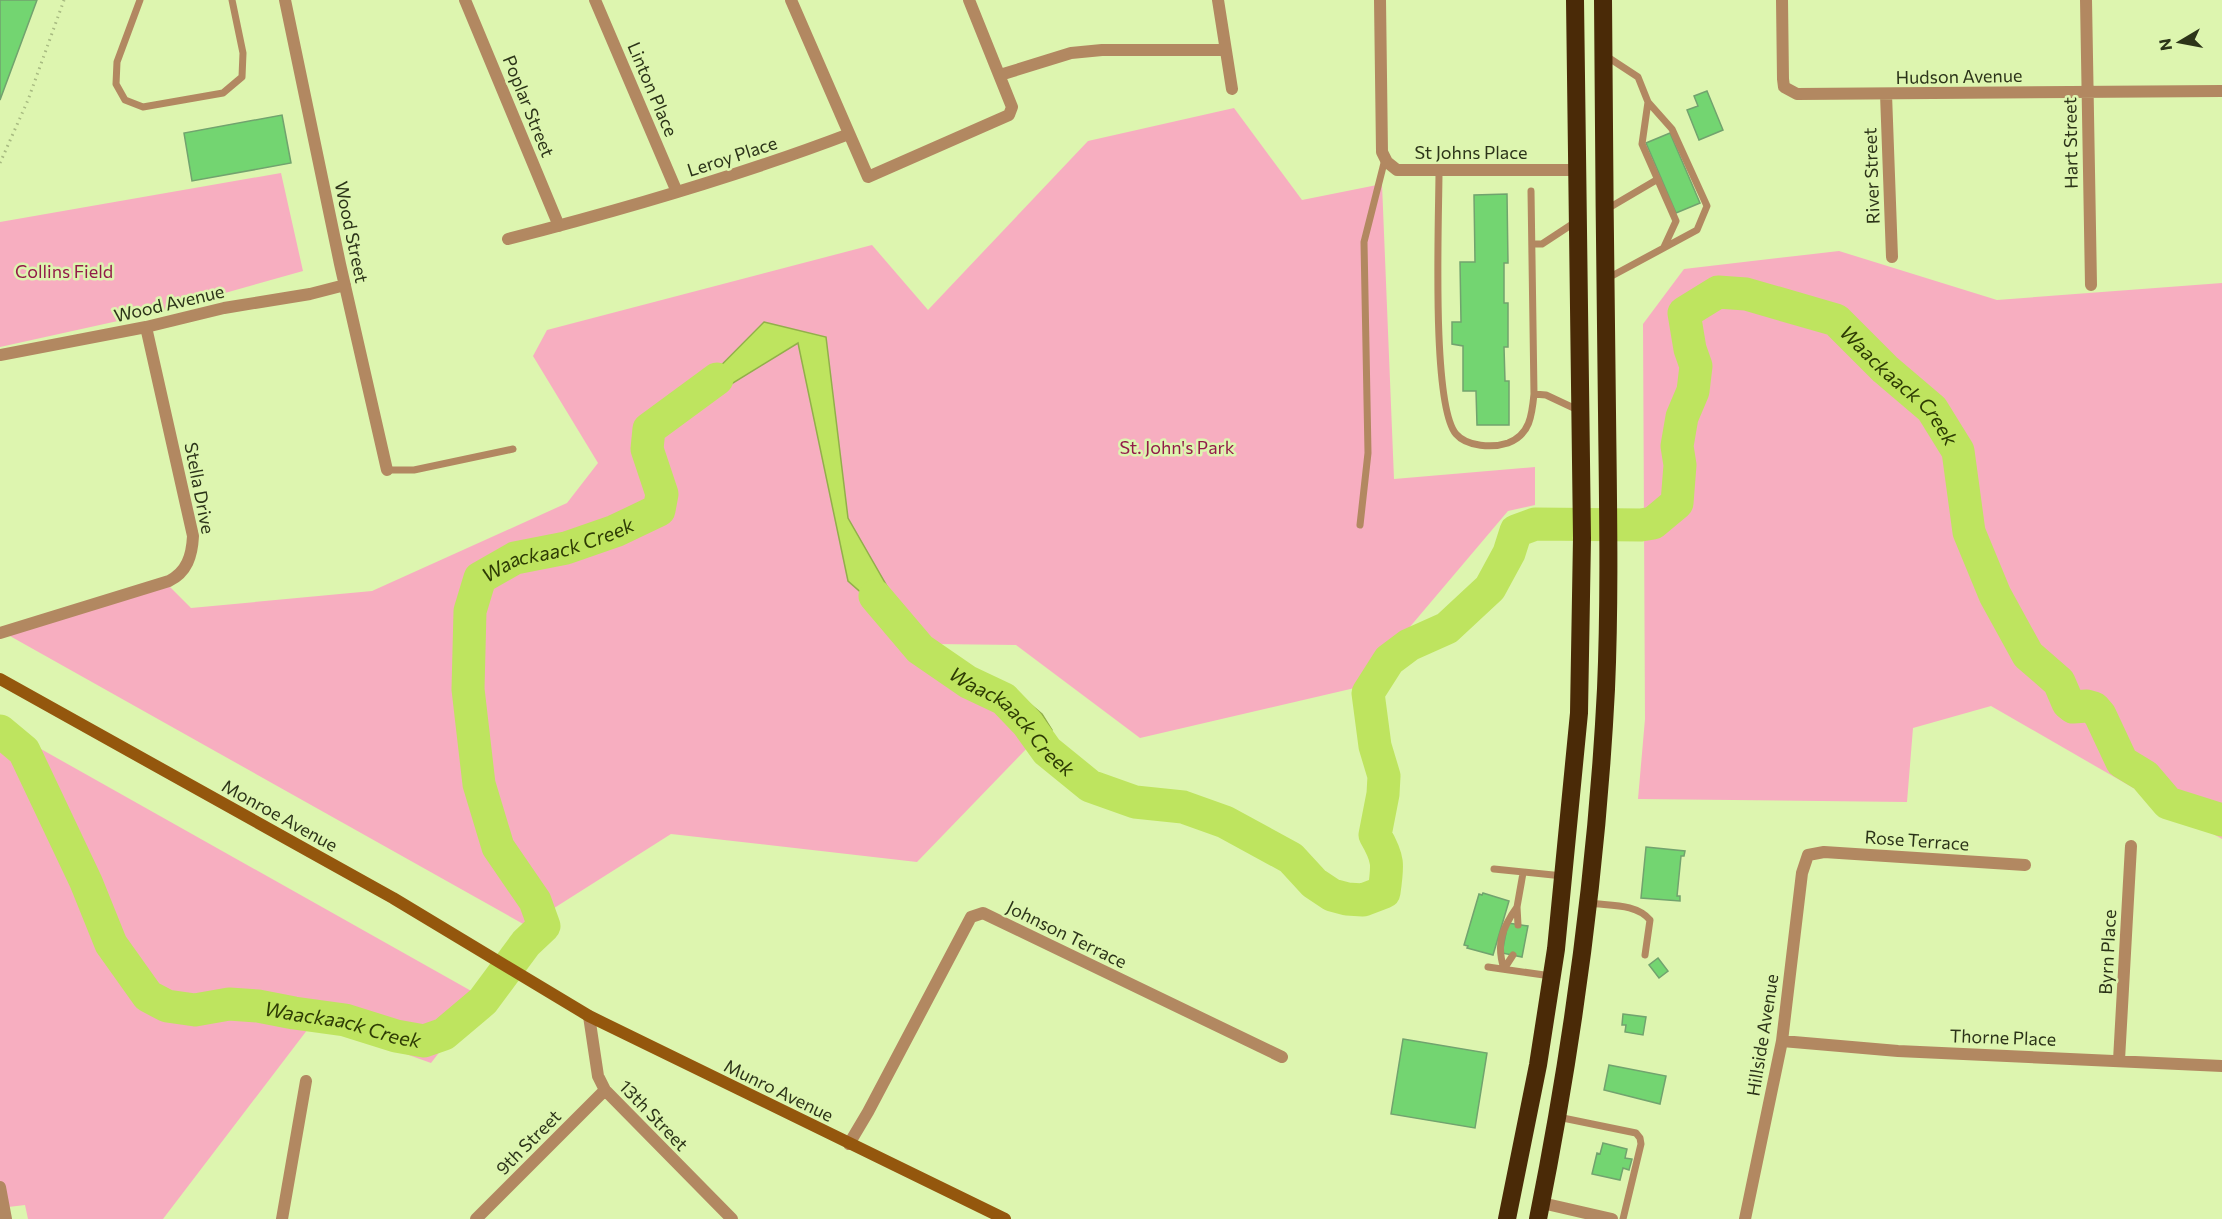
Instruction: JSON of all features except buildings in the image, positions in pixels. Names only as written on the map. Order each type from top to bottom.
[{"type":"highway","points":[[1508,1219],[1538,1065],[1552,976],[1578,713],[1582,538],[1575,0]]},
{"type":"highway","points":[[1540,1211],[1574,1020],[1589,903],[1601,777],[1606,685],[1608,501],[1603,0]]},
{"type":"street","name":"Wood Street","points":[[285,0],[345,285],[387,470]]},
{"type":"street","name":"Poplar Street","points":[[465,0],[559,226]]},
{"type":"street","name":"Linton Place","points":[[595,0],[677,192]]},
{"type":"street","points":[[791,0],[868,177],[1009,115],[1012,107],[969,0]]},
{"type":"street","points":[[1218,0],[1232,89]]},
{"type":"street","points":[[1380,0],[1380,121],[1382,152],[1385,159]]},
{"type":"street","name":"Hudson Avenue","points":[[1782,0],[1784,87],[1797,94],[2222,91]]},
{"type":"street","name":"Hart Street","points":[[2086,0],[2091,285]]},
{"type":"street","points":[[999,75],[1071,53],[1102,50],[1225,50]]},
{"type":"street","name":"River Street","points":[[1886,94],[1893,257]]},
{"type":"street","name":"Leroy Place","points":[[508,239],[770,164],[849,134]]},
{"type":"street","name":"St Johns Place","points":[[1385,159],[1397,170],[1578,170]]},
{"type":"street","name":"Wood Avenue","points":[[0,355],[146,327],[224,308],[310,294],[345,285]]},
{"type":"street","name":"Stella Drive","points":[[0,633],[169,581],[185,569],[192,550],[193,536],[146,327]]},
{"type":"street","name":"Monroe Avenue","points":[[0,679],[393,898],[541,987]]},
{"type":"street","name":"Byrn Place","points":[[2119,1060],[2131,846]]},
{"type":"street","name":"Rose Terrace","points":[[1808,855],[1824,852],[2025,865]]},
{"type":"street","name":"Hillside Avenue","points":[[1745,1219],[1782,1041],[1802,873],[1808,855]]},
{"type":"street","name":"Johnson Terrace","points":[[849,1144],[971,917],[983,913],[1282,1057]]},
{"type":"street","name":"Munro Avenue","points":[[541,987],[589,1016],[1005,1219]]},
{"type":"street","name":"13th Street","points":[[589,1016],[598,1076],[605,1090],[732,1219]]},
{"type":"street","name":"Thorne Place","points":[[1782,1041],[1898,1051],[2222,1066]]},
{"type":"street","points":[[282,1219],[306,1081]]},
{"type":"street","name":"9th Street","points":[[476,1219],[605,1090]]},
{"type":"street","points":[[0,1186],[6,1219]]},
{"type":"street","points":[[1540,1211],[1605,1218]]},
{"type":"lane","points":[[140,0],[117,62],[116,84],[125,100],[143,107],[223,93],[242,77],[243,53],[232,0]]},
{"type":"lane","points":[[1603,54],[1638,77],[1648,102],[1672,129],[1707,206],[1697,230],[1605,279]]},
{"type":"lane","points":[[1648,102],[1642,144],[1676,221],[1664,247]]},
{"type":"lane","points":[[1359,525],[1368,453],[1364,242],[1385,159]]},
{"type":"lane","points":[[1439,171],[1439,354],[1448,417],[1457,435],[1473,444],[1503,445],[1516,440],[1525,431],[1532,418],[1534,394],[1531,191]]},
{"type":"lane","points":[[1605,211],[1658,179]]},
{"type":"lane","points":[[1532,244],[1542,244],[1579,220]]},
{"type":"lane","points":[[1534,394],[1546,395],[1580,411]]},
{"type":"lane","points":[[387,470],[414,470],[513,449]]},
{"type":"lane","points":[[1494,869],[1563,876]]},
{"type":"lane","points":[[1518,925],[1517,907],[1523,873]]},
{"type":"lane","points":[[1589,903],[1634,908],[1645,914],[1650,920],[1645,955]]},
{"type":"lane","points":[[1504,969],[1498,952],[1506,922],[1517,907]]},
{"type":"lane","points":[[1504,969],[1513,955]]},
{"type":"lane","points":[[1488,967],[1552,976]]},
{"type":"lane","points":[[1558,1116],[1636,1133],[1640,1138],[1641,1144],[1623,1219]]},
{"type":"path","points":[[0,163],[28,100],[64,0]]},
{"type":"green space","name":"St. John's Park","points":[[1234,108],[1302,200],[1382,184],[1394,479],[1535,467],[1535,505],[1508,511],[1359,687],[1140,738],[1016,645],[935,644],[899,607],[847,518],[826,337],[764,322],[660,427],[798,342],[848,581],[1032,743],[917,862],[671,834],[551,910],[534,930],[1,631],[164,581],[191,608],[372,591],[567,503],[598,463],[533,356],[547,330],[872,245],[928,310],[1088,141]]},
{"type":"green space","name":"Collins Field","points":[[281,173],[303,271],[154,313],[0,347],[0,222]]},
{"type":"green space","points":[[1839,251],[1997,300],[2222,283],[2222,839],[1991,706],[1913,728],[1907,802],[1638,799],[1645,719],[1643,324],[1684,269]]},
{"type":"green space","points":[[0,726],[482,997],[431,1063],[314,1021],[163,1219],[28,1219],[25,1205],[0,1208]]},
{"type":"water","points":[[764,322],[826,337],[848,518],[899,607],[953,662],[1024,699],[1042,714],[1052,730],[1044,743],[1032,743],[848,581],[798,343],[658,429]]},
{"type":"waterway","name":"Waackaack Creek","points":[[875,596],[920,649],[968,682],[1004,699],[1027,723],[1047,751],[1090,786],[1135,802],[1183,807],[1225,822],[1291,858],[1314,883],[1332,895],[1363,900],[1384,892],[1387,868],[1383,850],[1375,835],[1384,776],[1375,746],[1368,693],[1389,660],[1409,645],[1447,628],[1490,588],[1509,553],[1516,531],[1535,524],[1641,525],[1653,523],[1677,503],[1680,465],[1677,446],[1682,417],[1693,391],[1696,366],[1690,349],[1684,313],[1718,292],[1746,294],[1836,320],[1885,369],[1932,409],[1958,451],[1969,532],[1995,595],[2028,655],[2059,682],[2068,703],[2073,707],[2094,708],[2100,715],[2122,762],[2145,776],[2168,803],[2222,820]]},
{"type":"waterway","name":"Waackaack Creek","points":[[0,731],[24,751],[86,882],[111,944],[148,996],[167,1006],[195,1010],[229,1004],[258,1006],[345,1020],[396,1036],[424,1041],[444,1034],[483,1001],[526,943],[544,926],[535,901],[498,847],[479,784],[468,689],[470,611],[480,578],[515,558],[566,548],[615,531],[659,510],[662,494],[647,449],[649,429],[717,379]]}]
